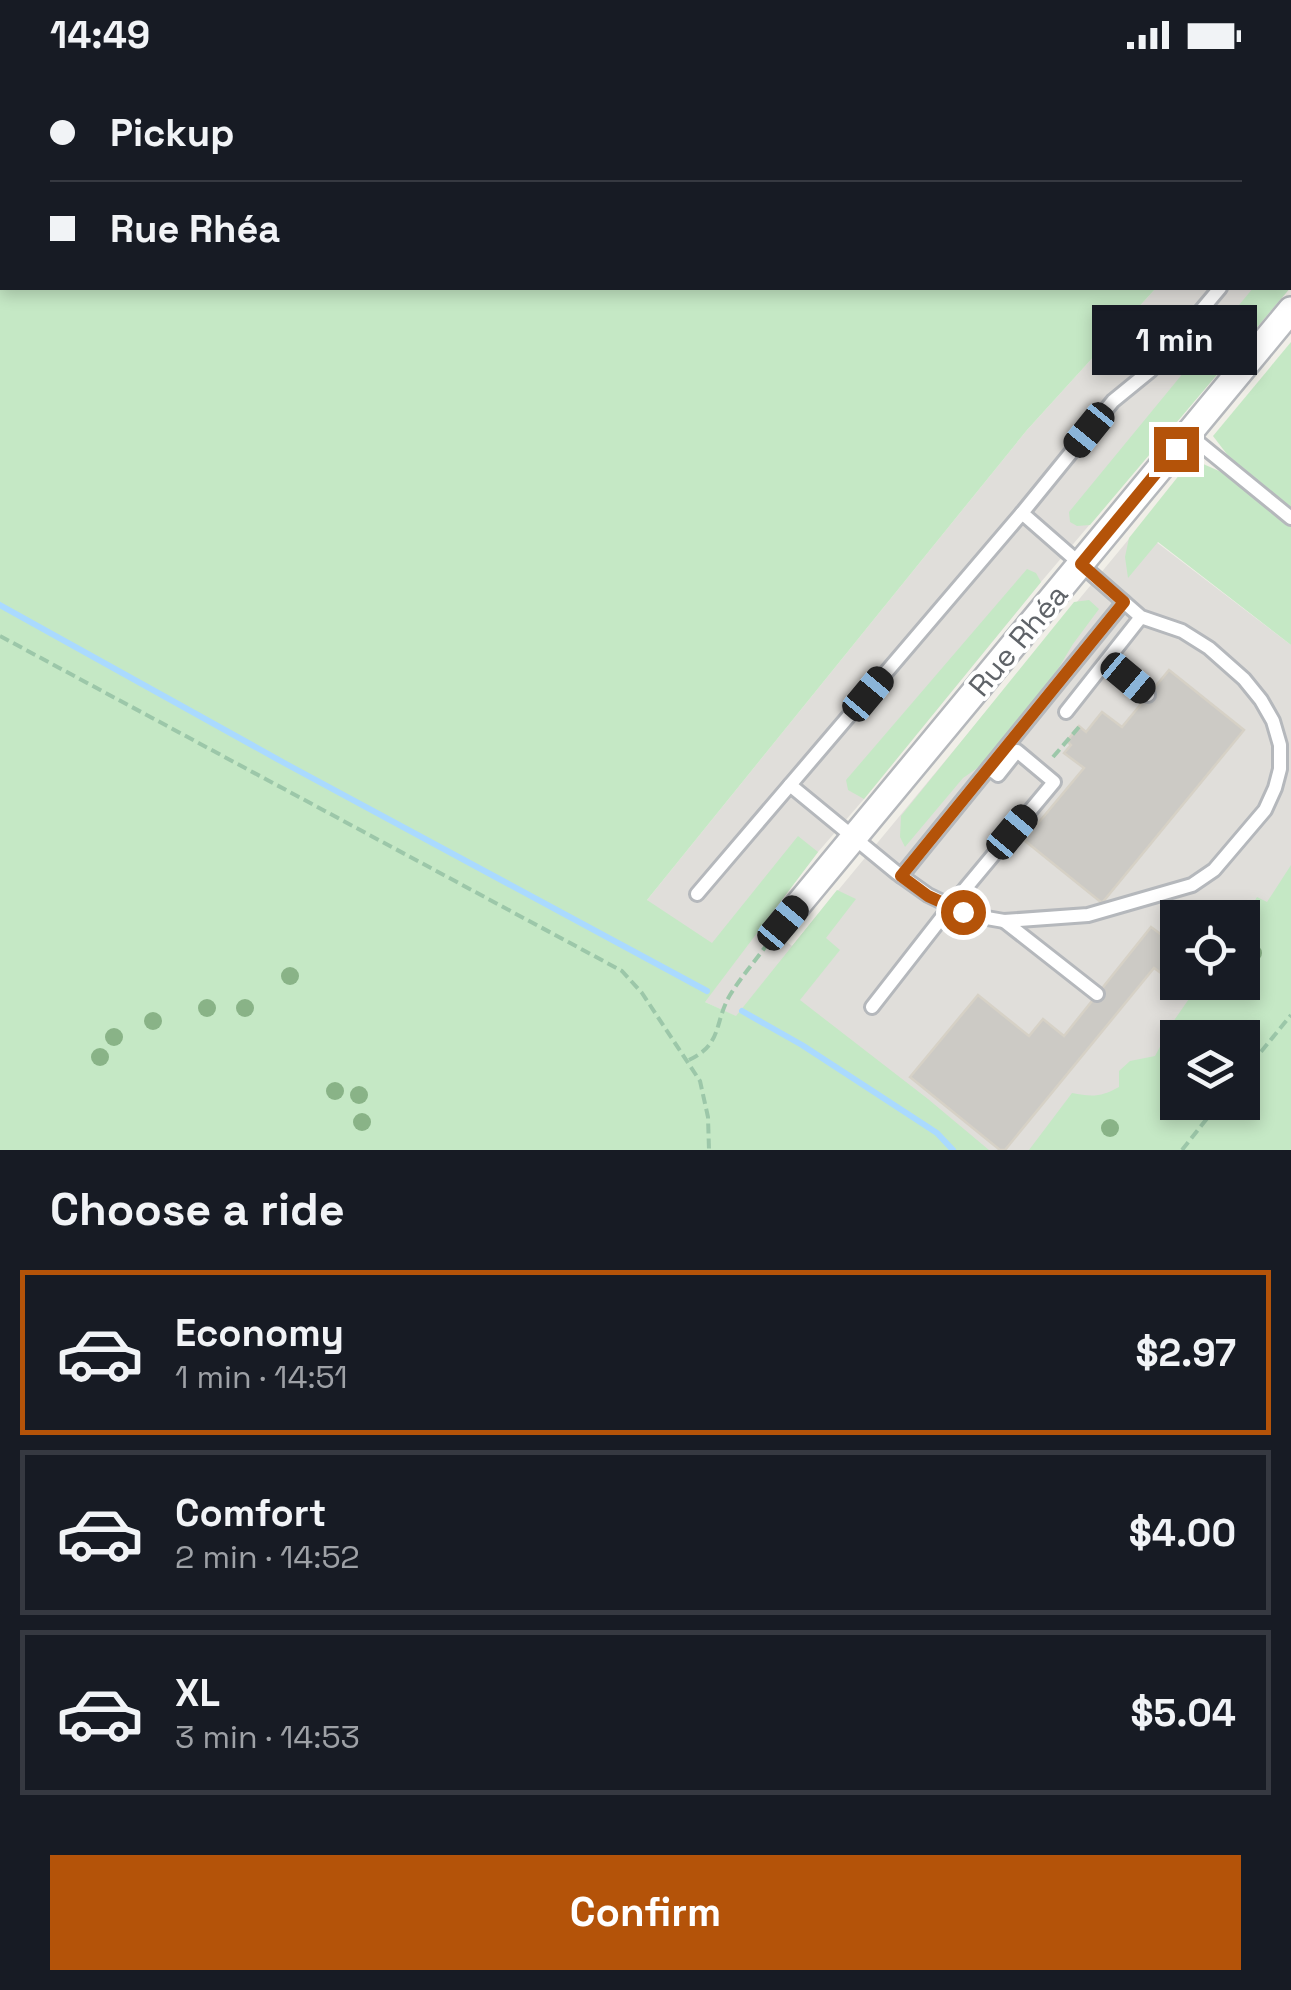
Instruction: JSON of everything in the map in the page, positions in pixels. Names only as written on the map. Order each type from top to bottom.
[{"type":"street","name":"Rue Rhéa","points":[[783,923],[1291,310]]},
{"type":"lane","points":[[697,894],[1022,513],[1112,401],[1151,370],[1218,290]]},
{"type":"lane","points":[[1188,434],[1291,518]]},
{"type":"lane","points":[[790,785],[928,896],[981,917],[1004,921],[1088,915],[1192,885],[1214,870],[1264,810],[1275,788],[1280,746],[1272,720],[1244,679],[1208,648],[1182,631],[1141,617],[1022,513]]},
{"type":"lane","points":[[901,876],[1124,602]]},
{"type":"lane","points":[[1066,712],[1141,617]]},
{"type":"lane","points":[[1107,661],[1148,695]]},
{"type":"lane","points":[[872,1007],[1054,782],[1018,752],[998,775],[989,768]]},
{"type":"lane","points":[[1004,921],[1097,994]]},
{"type":"path","points":[[0,636],[622,971],[642,993],[700,1081],[708,1117],[708,1150]]},
{"type":"path","points":[[1041,771],[1079,726]]},
{"type":"path","points":[[688,1061],[703,1054],[715,1037],[733,990],[783,923]]},
{"type":"path","points":[[1260,1053],[1291,1015]]},
{"type":"path","points":[[1182,1150],[1206,1120]]},
{"type":"shaded area","points":[[1154,290],[1288,290],[1041,582],[763,924],[792,946],[1138,528],[1291,645],[1291,952],[1260,976],[1260,900],[1160,900],[1160,1000],[1228,1000],[1202,1020],[1160,1020],[1160,1078],[1128,1150],[965,1150],[705,1002],[647,900],[1027,430]]},
{"type":"green space","points":[[0,290],[1154,290],[1027,430],[647,900],[712,943],[798,836],[818,852],[705,1002],[736,1016],[837,890],[856,899],[826,938],[840,950],[800,1000],[989,1150],[0,1150]]},
{"type":"green space","points":[[1251,290],[1288,290],[1090,525],[1070,522],[1069,512]]},
{"type":"green space","points":[[1291,342],[1291,508],[1229,457],[1213,436]]},
{"type":"green space","points":[[1192,459],[1228,475],[1291,527],[1291,645],[1158,542],[1128,578],[1125,557],[1129,538]]},
{"type":"green space","points":[[1027,569],[1036,573],[1041,582],[864,799],[848,790],[846,780]]},
{"type":"green space","points":[[1089,600],[1099,609],[1040,699],[989,760],[963,778],[905,847],[900,837],[901,816],[1074,602]]},
{"type":"green space","points":[[1291,865],[1291,1150],[1029,1150],[1072,1093],[1096,1095],[1119,1087],[1119,1071],[1130,1061],[1155,1056],[1160,1047],[1160,1120],[1260,1120],[1260,1020],[1174,1020],[1188,1000],[1260,1000],[1257,897],[1267,902]]},
{"type":"building","points":[[1169,670],[1244,730],[1102,903],[1024,840],[1084,768],[1064,753],[1071,745],[1067,741],[1079,726],[1086,732],[1102,712],[1122,727]]},
{"type":"building","points":[[1151,927],[1160,934],[1160,972],[1154,968],[1005,1150],[1000,1150],[910,1077],[978,995],[1029,1036],[1043,1019],[1064,1036]]},
{"type":"waterway","points":[[0,605],[707,991]]},
{"type":"waterway","points":[[742,1011],[937,1133],[953,1150]]},
{"type":"route","points":[[963,912],[928,896],[901,876],[1124,602],[1081,564],[1176,449]]}]
